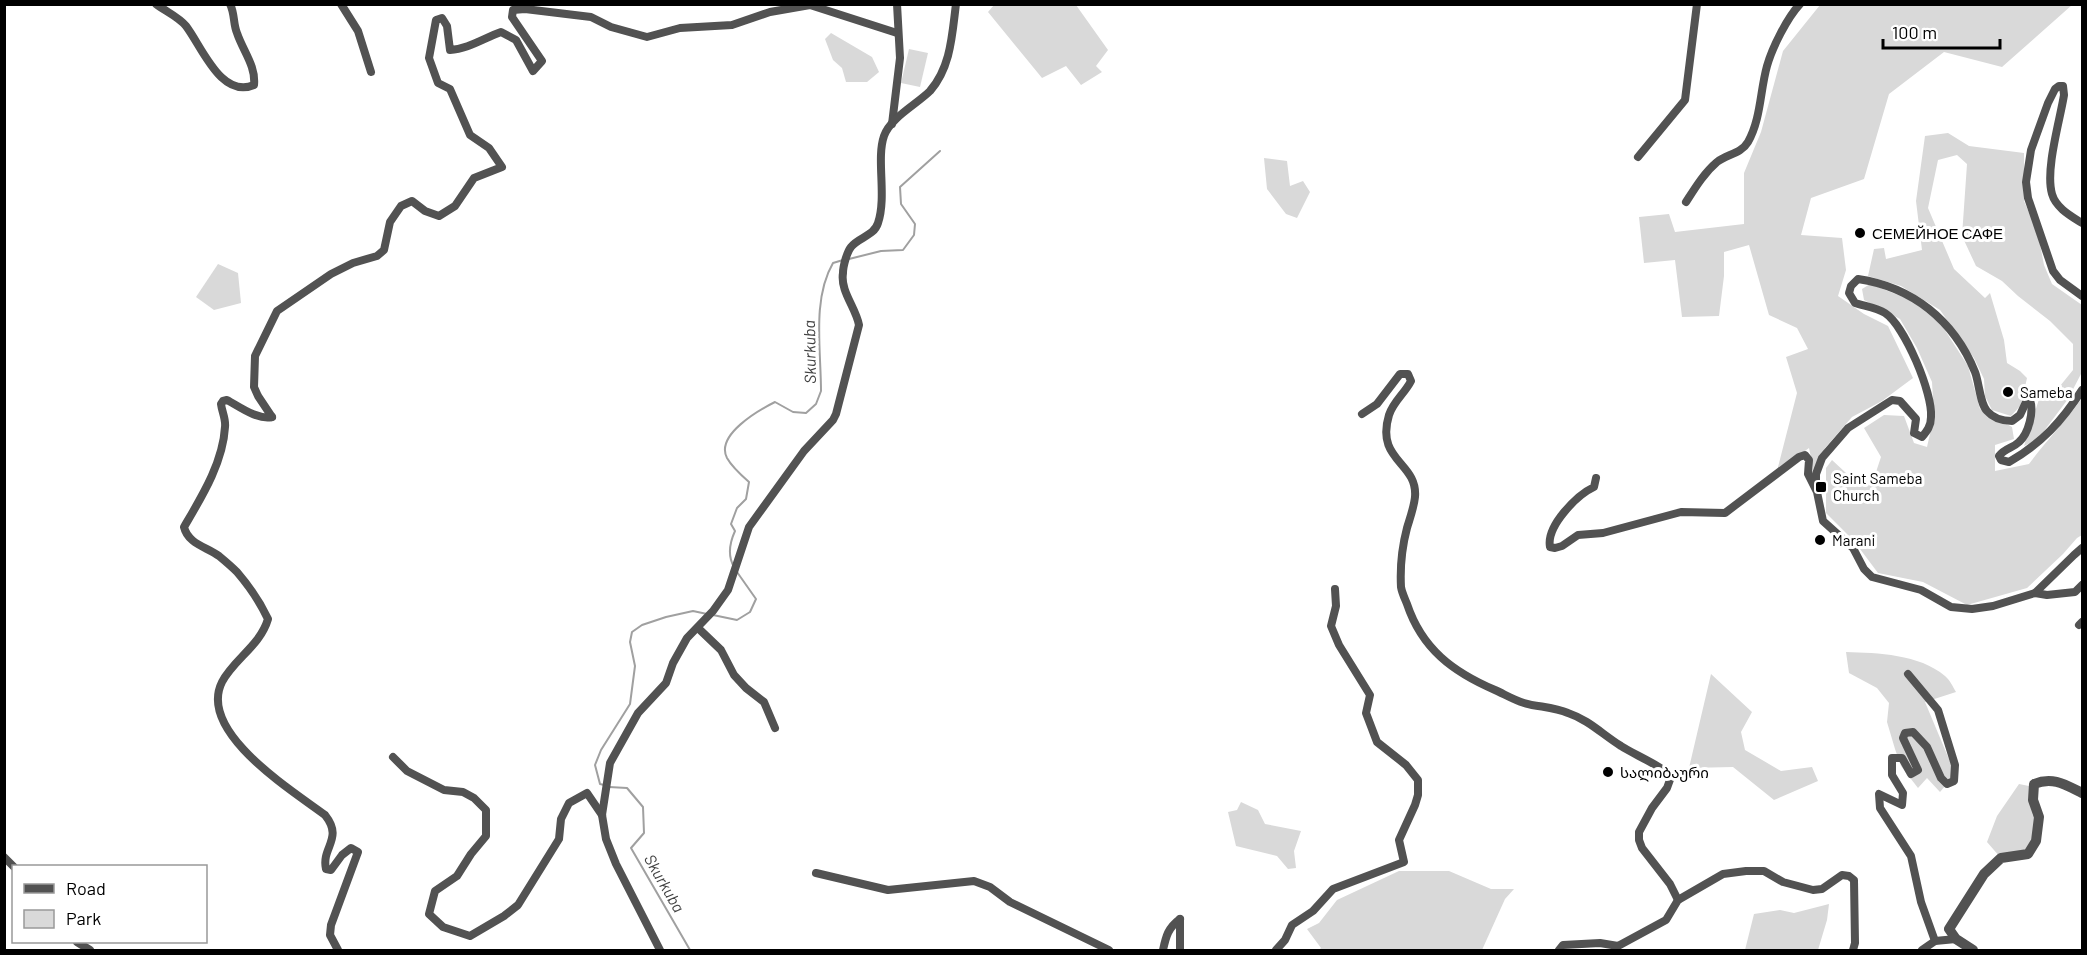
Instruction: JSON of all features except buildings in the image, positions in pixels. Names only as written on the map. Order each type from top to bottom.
[{"type":"street","points":[[156,4],[185,24],[216,73],[233,86],[246,88],[254,85],[255,74],[236,31],[230,4]]},
{"type":"street","points":[[340,4],[358,31],[371,72]]},
{"type":"street","points":[[892,124],[900,58],[897,4]]},
{"type":"street","points":[[660,951],[616,864],[606,839],[602,815],[610,763],[638,713],[666,683],[673,663],[687,638],[713,611],[728,590],[749,526],[804,451],[836,414],[859,325],[844,287],[842,275],[844,268],[851,247],[875,230],[878,223],[882,191],[884,135],[892,124],[938,81],[949,56],[956,4]]},
{"type":"street","points":[[1638,157],[1685,100],[1697,4]]},
{"type":"street","points":[[1686,202],[1707,172],[1718,161],[1739,152],[1746,145],[1756,120],[1767,64],[1780,36],[1800,4]]},
{"type":"street","points":[[338,951],[330,935],[331,925],[358,852],[351,848],[342,855],[331,870],[326,869],[324,865],[332,838],[331,822],[248,756],[226,728],[219,704],[220,688],[224,679],[259,639],[268,619],[257,599],[237,572],[218,555],[185,534],[184,528],[202,495],[219,454],[225,427],[221,404],[223,401],[227,400],[258,416],[272,417],[254,387],[255,356],[277,310],[331,274],[353,263],[377,256],[384,250],[390,222],[401,206],[412,201],[425,211],[439,216],[454,206],[474,178],[502,167],[489,148],[470,135],[450,89],[438,83],[429,58],[436,20],[442,18],[447,26],[450,50],[464,49],[480,39],[501,32],[516,40],[533,71],[542,61],[512,17],[513,10],[525,9],[591,17],[611,27],[647,37],[680,28],[732,25],[770,12],[810,5],[897,33]]},
{"type":"street","points":[[2082,223],[2058,206],[2052,194],[2050,171],[2064,94],[2062,86],[2059,86],[2048,103],[2031,150],[2027,190],[2053,272],[2082,296]]},
{"type":"street","points":[[2082,390],[2067,412],[2041,441],[2009,462],[2001,460],[1999,456],[2002,452],[2020,442],[2027,430],[2031,401],[2027,400],[2020,415],[2012,421],[1994,417],[1986,410],[1981,399],[1980,384],[1971,361],[1943,321],[1919,300],[1872,281],[1858,279],[1851,286],[1849,293],[1854,303],[1886,314],[1903,335],[1927,387],[1931,416],[1928,430],[1922,438],[1914,433],[1916,418],[1900,401],[1892,400],[1848,428],[1822,458],[1816,474],[1823,520],[1853,548],[1864,569],[1872,577],[1922,590],[1951,607],[1972,609],[1993,606],[2035,593],[2047,595],[2075,592],[2082,585]]},
{"type":"street","points":[[1362,414],[1377,404],[1400,374],[1408,374],[1411,381],[1390,412],[1386,426],[1387,444],[1410,476],[1414,487],[1415,497],[1405,536],[1401,589],[1420,633],[1435,653],[1471,680],[1523,703],[1566,712],[1584,719],[1618,744],[1648,762],[1664,768],[1669,773],[1671,777],[1667,788],[1652,808],[1639,832],[1639,840],[1642,848],[1670,884],[1678,900]]},
{"type":"street","points":[[1596,478],[1594,487],[1584,492],[1558,519],[1549,540],[1550,546],[1555,548],[1562,546],[1578,535],[1603,533],[1681,512],[1725,513],[1799,457],[1805,455],[1809,460],[1808,474],[1817,492]]},
{"type":"street","points":[[2035,593],[2082,548]]},
{"type":"street","points":[[1276,951],[1285,940],[1292,925],[1313,911],[1333,889],[1404,862],[1399,840],[1418,795],[1418,780],[1406,765],[1377,742],[1366,713],[1370,695],[1339,645],[1331,626],[1336,606],[1335,589]]},
{"type":"street","points":[[698,628],[721,650],[734,675],[764,702],[775,728]]},
{"type":"street","points":[[1908,674],[1938,710],[1955,765],[1954,781],[1947,784],[1941,778],[1927,747],[1913,732],[1905,733],[1903,738],[1918,770],[1911,774],[1902,759],[1892,758],[1892,775],[1903,793],[1902,805],[1879,794],[1880,808],[1911,856],[1921,902],[1935,941]]},
{"type":"street","points":[[393,757],[407,771],[444,790],[463,792],[474,798],[486,810],[486,836],[457,876],[435,891],[429,914],[443,927],[470,936],[518,905],[559,839],[561,819],[568,803],[587,793],[602,815]]},
{"type":"street","points":[[1973,951],[1956,939],[1949,929],[1984,874],[2001,858],[2028,854],[2036,841],[2039,817],[2033,800],[2034,784],[2044,780],[2063,784],[2082,793]]},
{"type":"street","points":[[1559,951],[1563,945],[1600,943],[1618,946],[1666,920],[1678,900],[1724,874],[1746,871],[1764,871],[1783,882],[1814,890],[1822,889],[1842,875],[1849,876],[1854,880],[1855,943],[1853,951]]},
{"type":"street","points":[[816,873],[888,890],[981,883],[1010,902],[1109,951]]},
{"type":"street","points":[[1162,951],[1167,932],[1180,919],[1180,951]]},
{"type":"street","points":[[1922,951],[1935,941],[1956,939]]},
{"type":"green space","points":[[994,5],[1076,5],[1108,50],[1096,66],[1102,72],[1081,85],[1066,66],[1042,78],[988,12]]},
{"type":"green space","points":[[1820,5],[2072,5],[2002,67],[1944,52],[1889,94],[1864,179],[1811,198],[1801,235],[1842,238],[1846,270],[1838,296],[1864,314],[1888,326],[1913,378],[1882,401],[1852,417],[1825,448],[1814,472],[1809,448],[1777,471],[1797,393],[1786,357],[1808,349],[1797,328],[1769,315],[1749,245],[1724,252],[1724,276],[1719,316],[1682,317],[1675,260],[1644,263],[1639,217],[1669,214],[1675,232],[1744,224],[1744,173],[1761,132],[1783,51]]},
{"type":"green space","points":[[831,33],[872,57],[879,72],[867,82],[846,82],[842,68],[833,60],[825,39]]},
{"type":"green space","points":[[909,49],[928,53],[920,87],[901,83]]},
{"type":"green space","points":[[1948,133],[1969,146],[2024,153],[2024,201],[2038,234],[2044,265],[2052,284],[2082,305],[2082,372],[2068,399],[2038,439],[2024,446],[2040,396],[2060,386],[2073,370],[2073,344],[2050,321],[2002,281],[1976,266],[1962,236],[1967,164],[1957,155],[1938,160],[1928,208],[1954,269],[1985,298],[1990,293],[2004,340],[2007,363],[2027,378],[2021,405],[2011,416],[1992,410],[1985,396],[1984,379],[1974,358],[1940,310],[1901,286],[1868,276],[1874,249],[1884,248],[1886,259],[1922,250],[1916,201],[1925,136]]},
{"type":"green space","points":[[1264,158],[1287,161],[1290,186],[1303,181],[1310,192],[1297,218],[1286,214],[1267,189]]},
{"type":"green space","points":[[218,264],[238,273],[241,303],[214,310],[196,297]]},
{"type":"green space","points":[[1870,284],[1911,300],[1941,324],[1968,366],[1980,409],[2012,427],[2014,439],[1995,445],[1995,471],[2029,464],[2082,398],[2082,535],[2027,588],[1967,605],[1923,582],[1878,573],[1854,541],[1826,513],[1826,468],[1832,460],[1859,485],[1873,481],[1881,457],[1864,428],[1884,415],[1904,416],[1914,443],[1927,447],[1934,416],[1932,382],[1917,348],[1900,319],[1864,300],[1862,289]]},
{"type":"green space","points":[[1846,652],[1885,654],[1911,659],[1935,669],[1950,682],[1956,692],[1925,702],[1951,764],[1951,779],[1940,792],[1927,778],[1918,788],[1901,766],[1887,722],[1889,703],[1877,688],[1849,673]]},
{"type":"green space","points":[[1711,674],[1752,712],[1741,732],[1745,750],[1781,771],[1812,767],[1818,781],[1774,800],[1733,767],[1689,768]]},
{"type":"green space","points":[[2019,784],[2029,786],[2034,810],[2031,841],[2028,849],[2000,857],[1987,842],[1997,816]]},
{"type":"green space","points":[[1241,802],[1258,810],[1265,824],[1301,831],[1294,851],[1296,868],[1288,869],[1277,856],[1236,846],[1228,812],[1237,810]]},
{"type":"green space","points":[[1399,871],[1449,871],[1491,889],[1514,889],[1505,899],[1482,950],[1319,950],[1321,948],[1307,929],[1319,923],[1337,900]]},
{"type":"green space","points":[[1829,904],[1818,950],[1745,950],[1754,914],[1780,910],[1794,913]]},
{"type":"waterway","name":"Skurkuba","points":[[849,259],[881,251],[903,250],[914,235],[915,224],[901,204],[900,187],[940,151]]},
{"type":"waterway","name":"Skurkuba","points":[[734,567],[730,558],[730,549],[735,531],[731,524],[737,508],[746,499],[749,482],[727,458],[725,449],[727,441],[740,424],[775,402],[793,412],[806,413],[816,404],[821,391],[819,325],[822,292],[833,263],[843,260]]},
{"type":"waterway","name":"Skurkuba","points":[[713,615],[737,620],[750,612],[756,599],[737,572]]},
{"type":"waterway","name":"Skurkuba","points":[[604,785],[600,784],[595,765],[601,750],[630,704],[635,666],[630,642],[632,632],[642,625],[666,617],[693,611],[707,614]]},
{"type":"waterway","name":"Skurkuba","points":[[609,787],[627,788],[643,807],[644,833],[631,848],[690,950]]},
{"type":"place","name":"СЕМЕЙНОЕ САФЕ","points":[[1860,233]]},
{"type":"place","name":"Sameba","points":[[2008,392]]},
{"type":"place","name":"Saint Sameba Church","points":[[1821,487]]},
{"type":"place","name":"Marani","points":[[1820,540]]},
{"type":"place","name":"სალიბაური","points":[[1608,772]]}]
